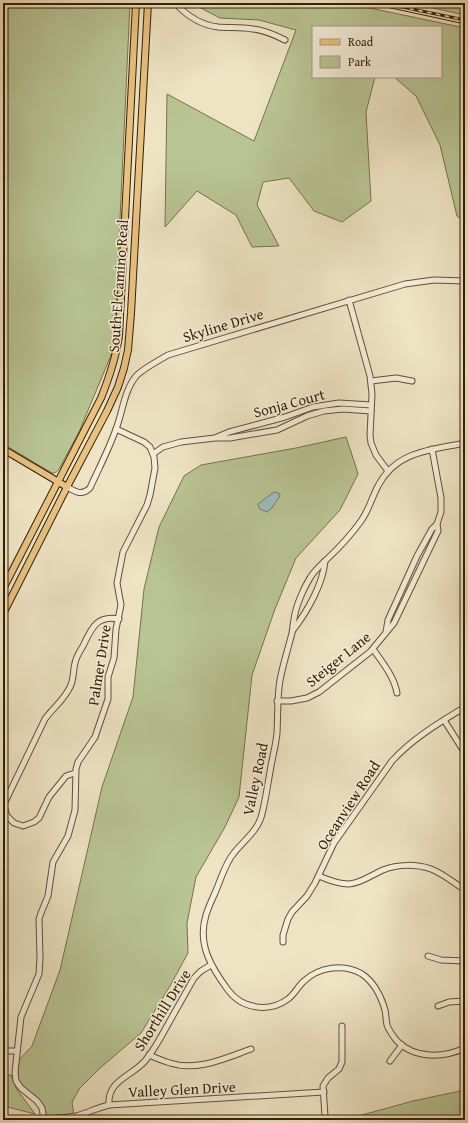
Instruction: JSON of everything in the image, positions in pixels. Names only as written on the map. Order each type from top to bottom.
[{"type":"main road","name":"South El Camino Real","points":[[3,589],[102,398],[117,351],[136,3]]},
{"type":"main road","name":"South El Camino Real","points":[[3,614],[113,398],[122,376],[128,350],[148,3]]},
{"type":"main road","points":[[3,449],[67,488]]},
{"type":"street","points":[[175,3],[188,15],[209,25],[253,29],[285,40]]},
{"type":"street","name":"Skyline Drive","points":[[67,488],[77,493],[86,492],[90,488],[116,429],[125,398],[132,384],[137,376],[168,355],[405,284],[434,280],[465,280]]},
{"type":"street","points":[[348,300],[371,381],[370,443],[376,455],[388,471]]},
{"type":"street","points":[[371,381],[396,378],[412,381]]},
{"type":"street","name":"Sonja Court","points":[[215,438],[229,432],[285,417],[313,407],[339,403],[371,405]]},
{"type":"street","name":"Sonja Court","points":[[153,454],[163,447],[181,442],[215,438],[230,438],[277,430],[307,416],[324,411],[343,409],[371,411]]},
{"type":"street","points":[[116,429],[144,442],[153,454]]},
{"type":"street","name":"Valley Road","points":[[402,1045],[390,1032],[379,991],[362,975],[351,969],[338,967],[315,973],[304,981],[292,996],[273,1006],[260,1008],[240,1002],[230,993],[211,965],[206,953],[203,929],[206,914],[232,855],[255,830],[261,817],[277,734],[277,701],[280,678],[297,607],[309,579],[318,567],[348,538],[364,517],[379,484],[396,463],[406,456],[432,449],[465,443]]},
{"type":"street","name":"Steiger Lane","points":[[277,701],[291,702],[307,698],[319,692],[373,648],[394,623],[438,532],[437,524],[441,512],[441,498],[432,449]]},
{"type":"street","name":"Palmer Drive","points":[[44,1119],[42,1108],[37,1101],[21,1088],[16,1081],[15,1072],[21,1017],[39,974],[39,919],[48,896],[53,862],[68,836],[75,810],[75,773],[78,762],[95,737],[108,699],[108,676],[114,658],[116,629],[121,605],[117,583],[123,552],[149,499],[155,468],[153,454]]},
{"type":"street","name":"Steiger Lane","points":[[386,632],[388,620],[417,556],[432,529],[437,524]]},
{"type":"street","name":"Valley Road","points":[[292,631],[299,623],[317,588],[324,571],[325,561]]},
{"type":"street","points":[[75,773],[66,776],[49,796],[39,818],[34,822],[23,826],[14,823],[7,816],[4,806],[5,802],[46,719],[50,712],[65,696],[71,685],[75,661],[92,627],[104,619],[119,619]]},
{"type":"street","points":[[373,648],[393,679],[397,692]]},
{"type":"street","name":"Oceanview Road","points":[[283,942],[283,935],[292,912],[307,896],[319,876],[334,843],[392,761],[402,750],[421,734],[465,707]]},
{"type":"street","points":[[444,720],[465,753]]},
{"type":"street","points":[[319,876],[336,882],[349,884],[361,881],[391,867],[404,865],[420,866],[439,872],[465,890]]},
{"type":"street","points":[[428,956],[441,960],[465,961]]},
{"type":"street","name":"Shorthill Drive","points":[[108,1105],[110,1092],[115,1085],[143,1064],[153,1050],[194,978],[201,971],[211,965]]},
{"type":"street","points":[[438,1006],[449,1002],[465,1001]]},
{"type":"street","points":[[325,1116],[323,1086],[328,1078],[339,1069],[342,1062],[342,1026]]},
{"type":"street","points":[[390,1061],[402,1045],[409,1050],[433,1055],[448,1053],[465,1048]]},
{"type":"street","points":[[150,1055],[181,1066],[193,1066],[210,1063],[251,1049]]},
{"type":"street","points":[[3,1051],[17,1051]]},
{"type":"street","name":"Valley Glen Drive","points":[[44,1119],[75,1116],[108,1105],[324,1092]]},
{"type":"green space","points":[[3,3],[130,3],[114,348],[79,432],[59,469],[53,473],[3,444]]},
{"type":"green space","points":[[191,3],[346,3],[465,28],[465,222],[457,216],[440,145],[416,96],[395,78],[442,78],[442,26],[312,26],[312,78],[375,78],[366,112],[371,201],[342,222],[314,211],[289,178],[263,182],[257,205],[279,246],[252,247],[236,215],[197,191],[165,227],[167,94],[254,141],[296,30],[259,20],[220,18]]},
{"type":"green space","points":[[410,3],[465,3],[465,15]]},
{"type":"green space","points":[[346,437],[358,474],[340,510],[296,558],[275,609],[252,675],[239,797],[225,827],[196,877],[187,923],[188,953],[141,1033],[99,1069],[80,1088],[72,1102],[74,1116],[78,1120],[44,1120],[42,1108],[19,1085],[16,1063],[32,1046],[60,970],[102,787],[133,697],[144,589],[159,527],[184,476],[201,465],[296,448]]},
{"type":"green space","points":[[3,1075],[11,1075],[16,1088],[35,1114],[3,1106]]},
{"type":"green space","points":[[465,1090],[465,1120],[344,1120],[413,1101]]},
{"type":"water","points":[[274,492],[279,493],[280,496],[272,508],[267,512],[260,509],[258,505],[259,503]]},
{"type":"tram line","points":[[368,3],[465,24]]},
{"type":"railway","points":[[383,3],[465,20]]}]
